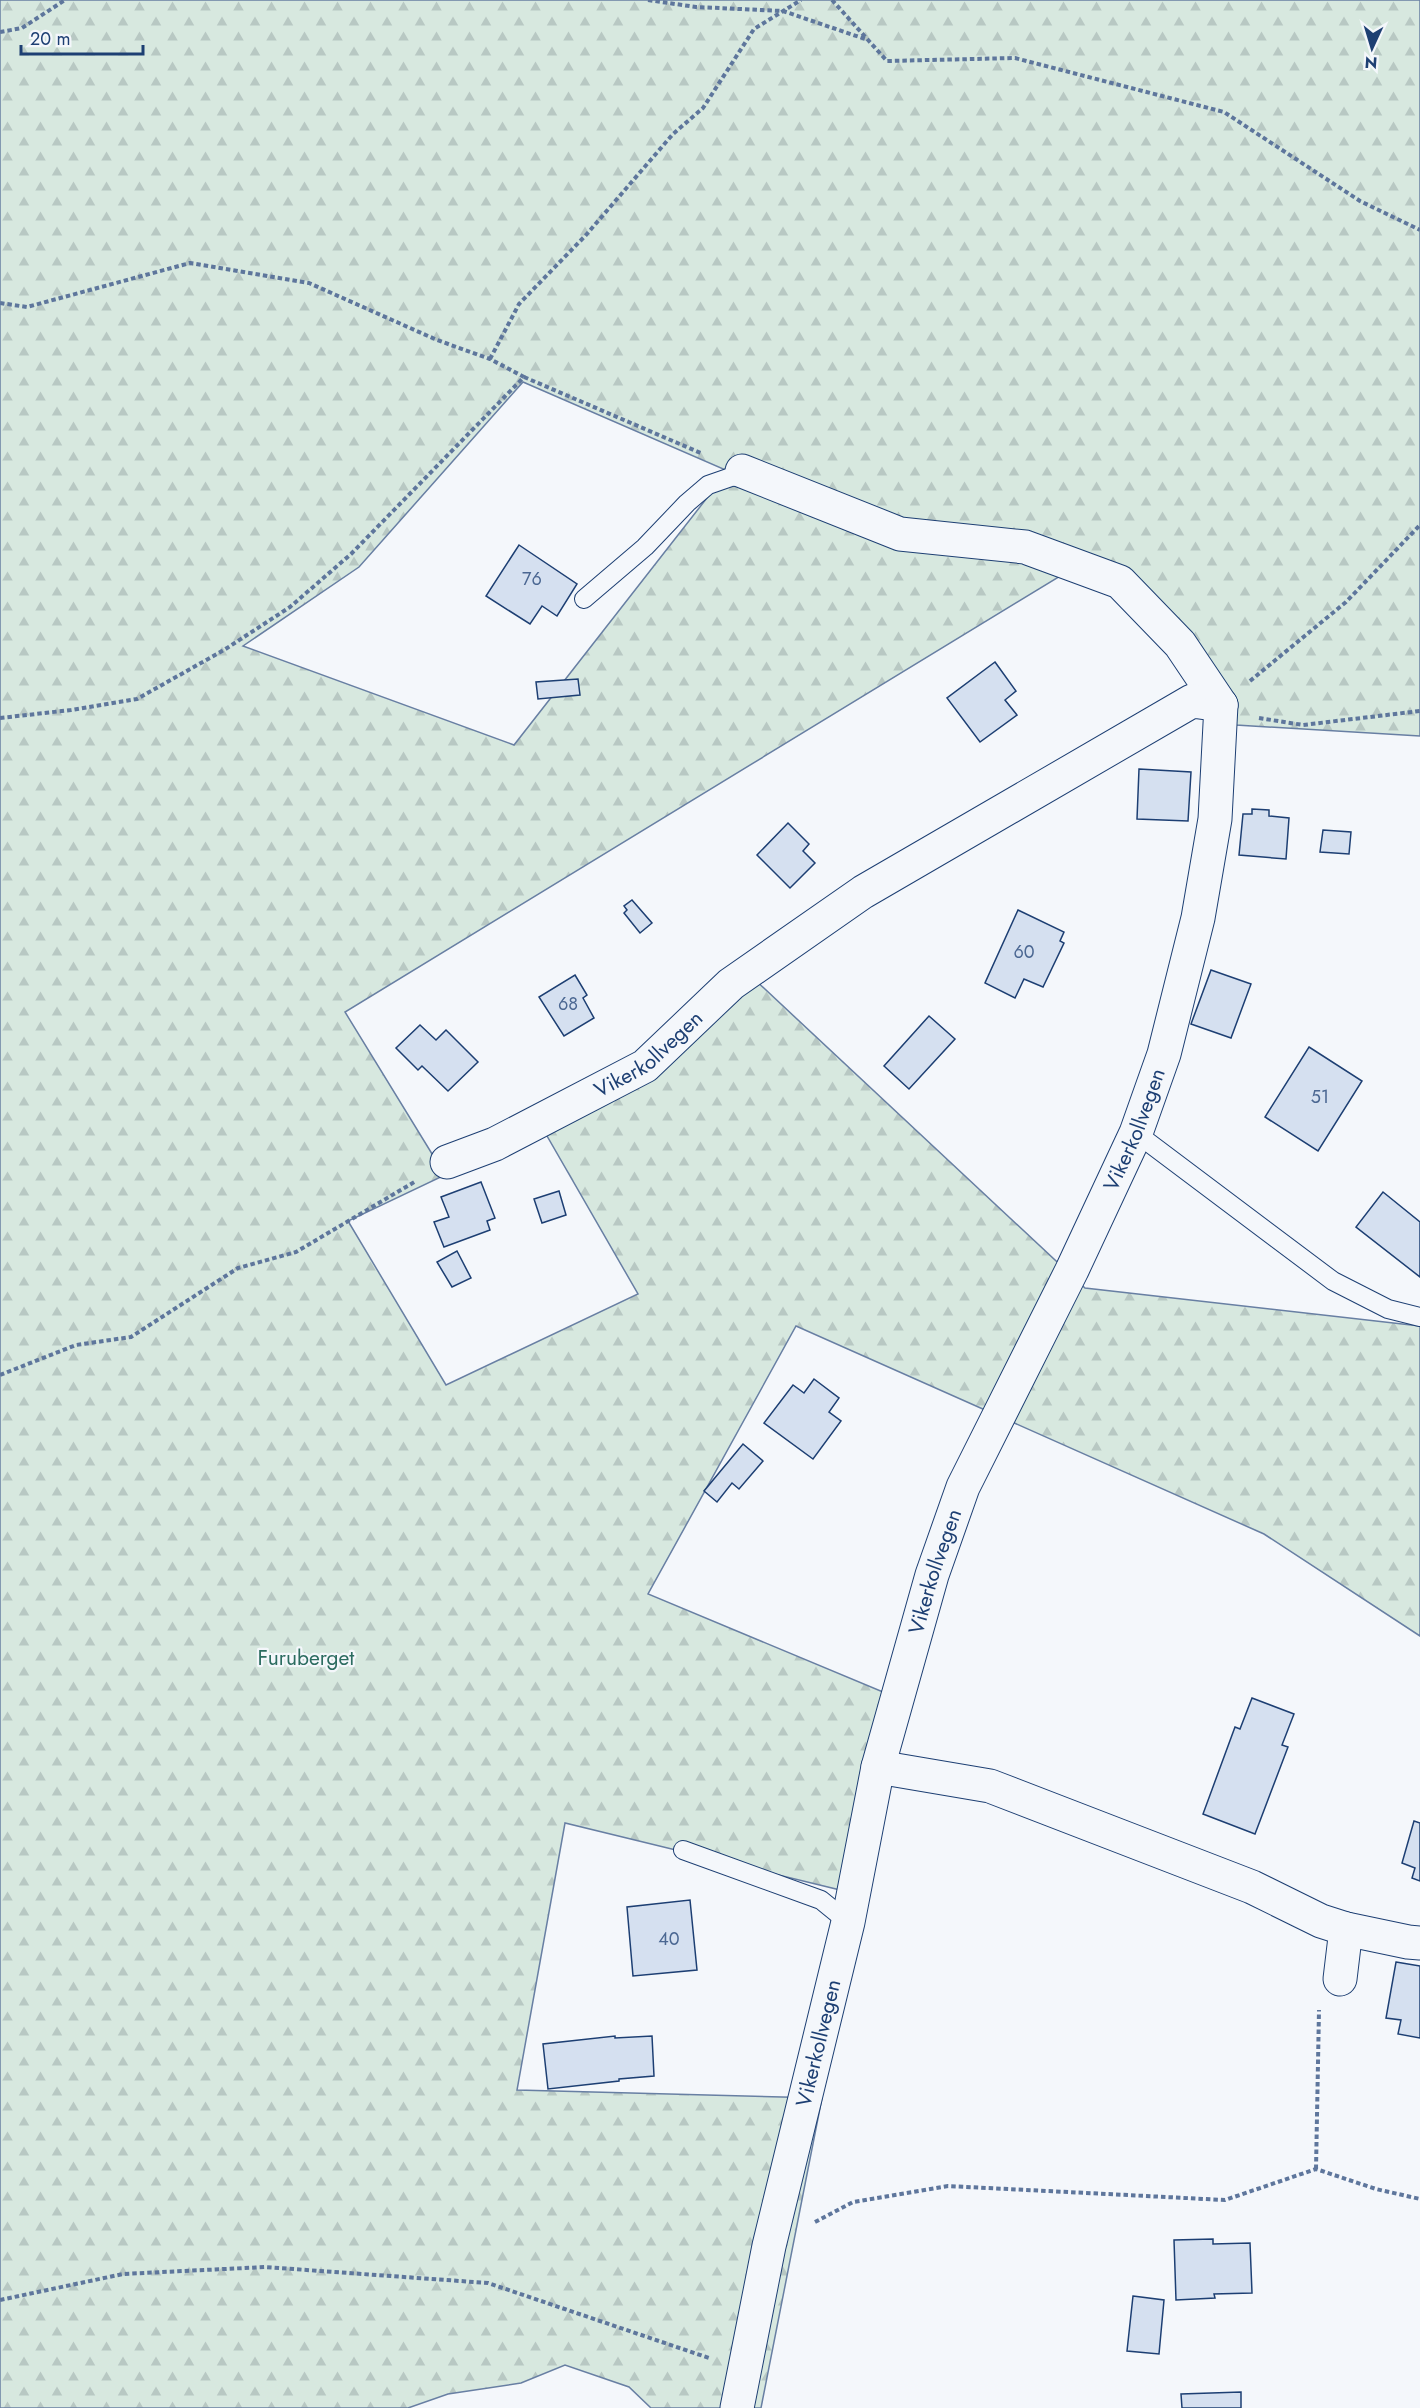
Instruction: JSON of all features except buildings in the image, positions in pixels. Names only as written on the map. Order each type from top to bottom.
[{"type":"street","points":[[747,473],[900,534],[1025,547],[1120,582],[1180,644],[1221,705]]},
{"type":"street","name":"Vikerkollvegen","points":[[447,1162],[495,1144],[645,1066],[731,984],[863,892],[1192,701],[1221,705],[1215,819],[1198,918],[1164,1054],[1136,1133],[1072,1270],[963,1487],[932,1575],[878,1767],[848,1922],[769,2246],[737,2408]]},
{"type":"street","points":[[878,1767],[990,1786],[1252,1887],[1321,1921],[1346,1929],[1408,1942],[1420,1942]]},
{"type":"street","points":[[1340,1979],[1346,1929]]},
{"type":"lane","points":[[584,599],[645,547],[687,503],[708,485],[747,473]]},
{"type":"lane","points":[[1136,1133],[1333,1281],[1388,1309],[1420,1317]]},
{"type":"lane","points":[[683,1850],[821,1900],[848,1922]]},
{"type":"path","points":[[0,32],[22,28],[65,0]]},
{"type":"path","points":[[648,0],[696,7],[783,11],[869,40]]},
{"type":"path","points":[[490,359],[519,304],[586,235],[673,134],[703,108],[754,29],[801,0]]},
{"type":"path","points":[[832,0],[887,60],[1015,58],[1224,112],[1360,201],[1420,230]]},
{"type":"path","points":[[0,303],[27,307],[190,263],[309,283],[437,340],[490,359],[524,377],[747,473]]},
{"type":"path","points":[[0,718],[71,710],[137,699],[224,650],[290,607],[351,554],[524,377]]},
{"type":"path","points":[[1221,705],[1346,602],[1420,525]]},
{"type":"path","points":[[1221,705],[1261,718],[1303,725],[1420,711]]},
{"type":"path","points":[[0,1375],[76,1346],[131,1337],[238,1268],[296,1252],[447,1162]]},
{"type":"path","points":[[1316,2169],[1319,2003]]},
{"type":"path","points":[[769,2246],[854,2202],[948,2186],[1225,2200],[1316,2169],[1376,2189],[1420,2199]]},
{"type":"path","points":[[0,2301],[123,2274],[265,2267],[488,2283],[744,2370]]},
{"type":"green space","name":"Furuberget","points":[[0,0],[1420,0],[1420,736],[1236,725],[1111,589],[1065,573],[345,1012],[445,1175],[348,1221],[446,1385],[638,1294],[539,1122],[646,1059],[737,963],[1085,1288],[1420,1326],[1420,1636],[1264,1534],[796,1326],[648,1594],[907,1702],[865,1896],[565,1823],[517,2090],[822,2098],[761,2408],[651,2408],[629,2387],[565,2365],[521,2383],[448,2394],[408,2408],[0,2408]],"holes":[[[523,382],[728,471],[514,745],[243,646],[359,567]]]}]
